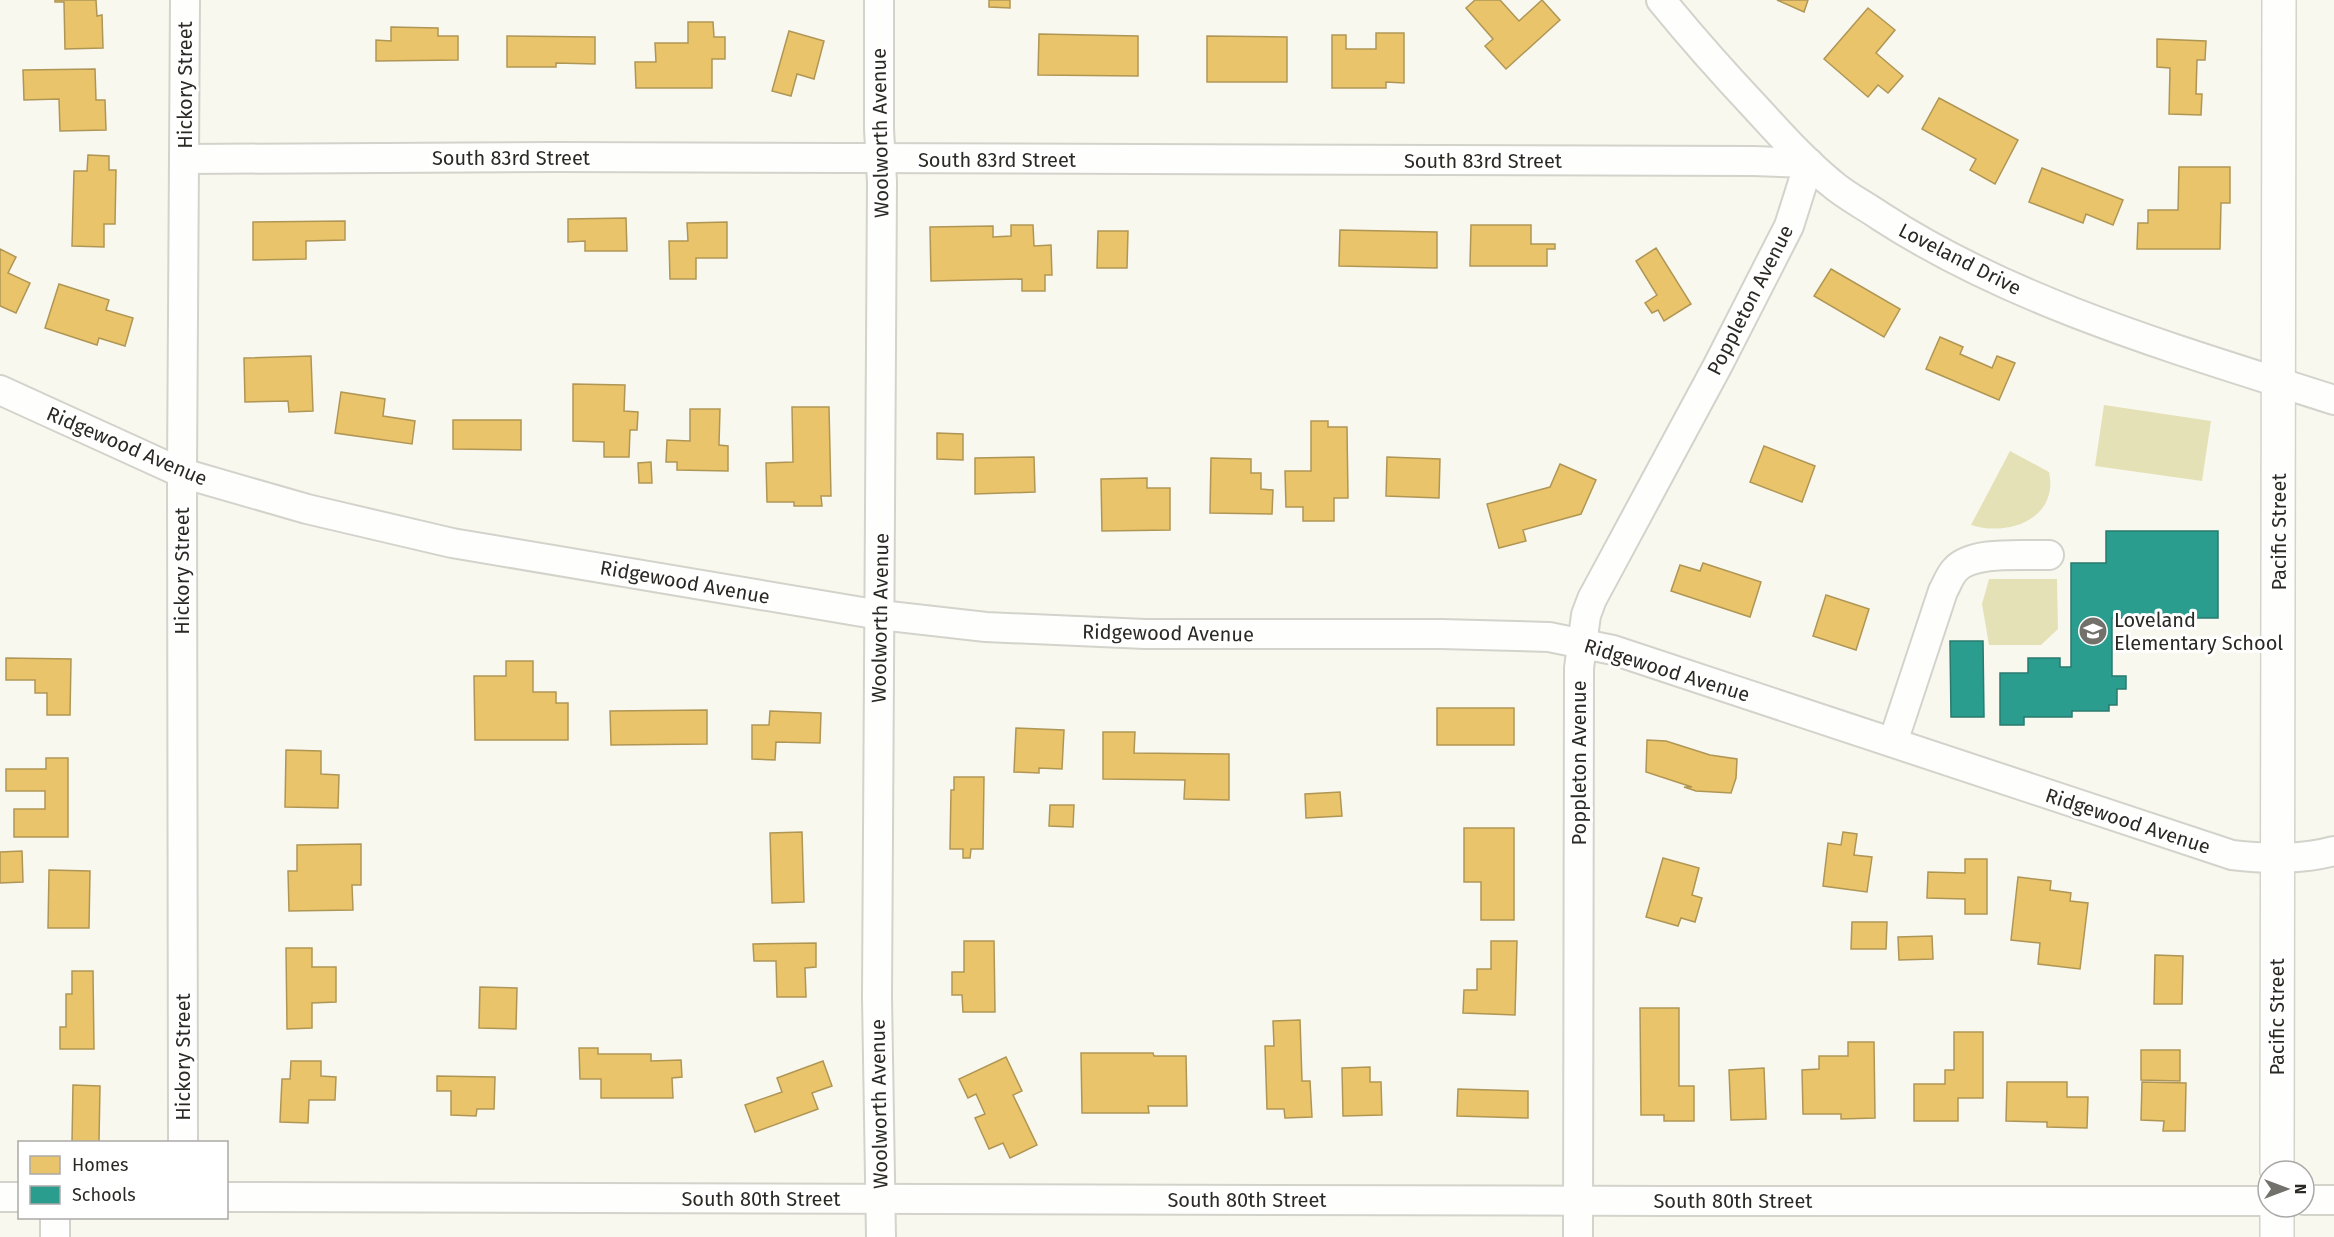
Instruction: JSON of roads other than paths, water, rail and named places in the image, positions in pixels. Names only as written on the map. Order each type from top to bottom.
[{"type":"main road","name":"Pacific Street","points":[[2277,1159],[2279,0]]},
{"type":"main road","points":[[2277,1219],[2277,1237]]},
{"type":"street","name":"Hickory Street","points":[[183,1141],[182,473],[185,0]]},
{"type":"street","name":"Woolworth Avenue","points":[[879,0],[881,159],[877,997],[880,1237]]},
{"type":"street","name":"Loveland Drive","points":[[1661,0],[1776,132],[1832,185],[1940,253],[1980,273],[2098,321],[2334,400]]},
{"type":"street","name":"South 83rd Street","points":[[185,159],[568,157],[1754,161],[1809,164]]},
{"type":"street","name":"Poppleton Avenue","points":[[1578,1237],[1579,669],[1586,615],[1789,226],[1809,164]]},
{"type":"street","name":"Ridgewood Avenue","points":[[0,390],[182,473],[307,509],[452,543],[880,615],[986,627],[1134,634],[1441,634],[1549,637],[1613,650],[2199,846],[2232,855],[2278,858],[2334,851]]},
{"type":"street","points":[[1893,742],[1943,591],[1956,569],[1970,560],[1985,557],[2049,555]]},
{"type":"street","points":[[0,1197],[18,1197]]},
{"type":"street","name":"South 80th Street","points":[[228,1197],[2256,1201]]},
{"type":"street","points":[[2316,1200],[2334,1200]]},
{"type":"street","points":[[55,1219],[55,1237]]},
{"type":"place","name":"Loveland Elementary School","points":[[2093,631]]}]
